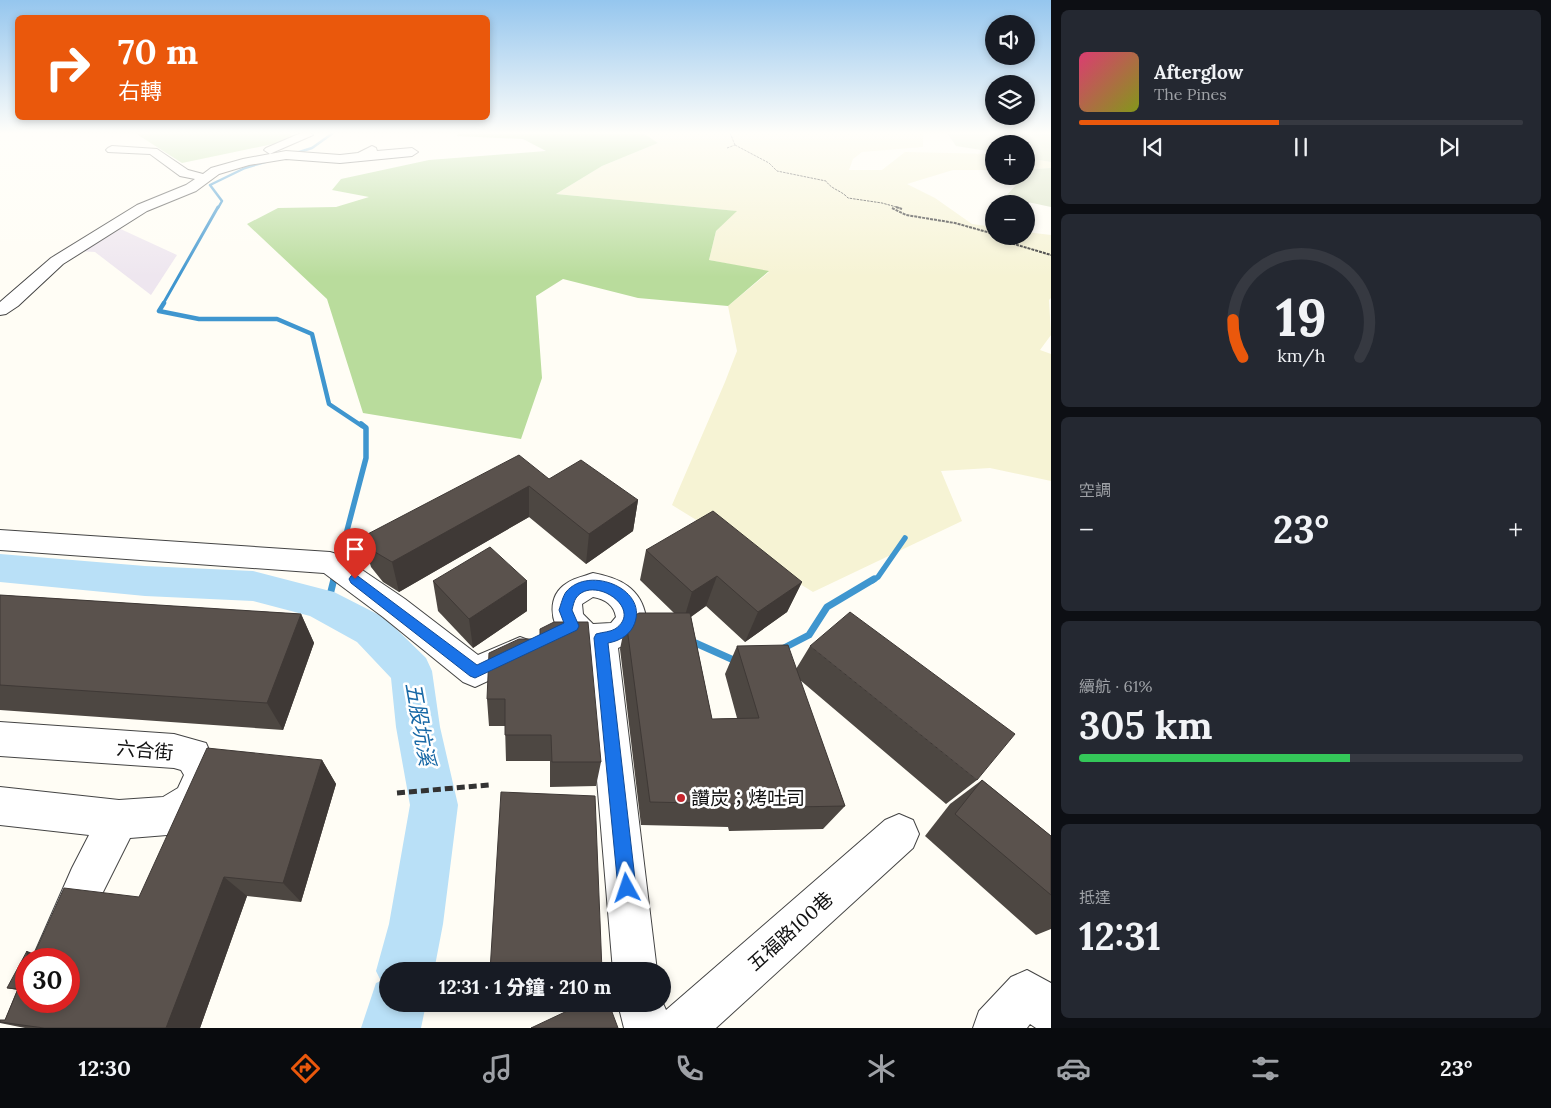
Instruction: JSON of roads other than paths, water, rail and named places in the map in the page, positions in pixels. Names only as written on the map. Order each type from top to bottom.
[{"type":"street","points":[[0,310],[12,302],[57,261],[142,208],[191,188],[202,181]]},
{"type":"street","points":[[0,540],[330,563],[386,602],[475,672],[587,632],[634,962]]},
{"type":"street","name":"六合街","points":[[0,739],[174,751],[193,755],[202,775],[192,802],[166,816],[119,819],[0,806]]},
{"type":"street","points":[[59,948],[86,882],[119,819]]},
{"type":"street","points":[[996,1028],[1039,1002]]},
{"type":"street","points":[[643,1012],[647,1028]]},
{"type":"lane","name":"五福路100巷","points":[[681,1028],[900,834]]},
{"type":"waterway","points":[[218,181],[210,185],[222,201],[218,208]]},
{"type":"waterway","points":[[163,304],[218,207]]},
{"type":"waterway","points":[[164,303],[159,311],[199,319],[277,319],[312,334],[329,404],[362,426]]},
{"type":"waterway","points":[[339,561],[366,458],[366,428],[361,424]]},
{"type":"waterway","points":[[872,581],[878,577],[905,538]]},
{"type":"waterway","name":"五股坑溪","points":[[0,568],[145,581],[253,586],[320,603],[371,630],[411,671],[418,727],[434,805],[416,924],[407,962]]},
{"type":"waterway","points":[[333,581],[335,574]]},
{"type":"waterway","points":[[327,607],[334,579]]},
{"type":"waterway","points":[[782,649],[809,635],[827,607],[874,579]]},
{"type":"waterway","points":[[691,641],[738,662]]},
{"type":"waterway","name":"五股坑溪","points":[[391,1028],[395,1012]]},
{"type":"place","name":"讚炭；烤吐司","points":[[681,798]]}]
